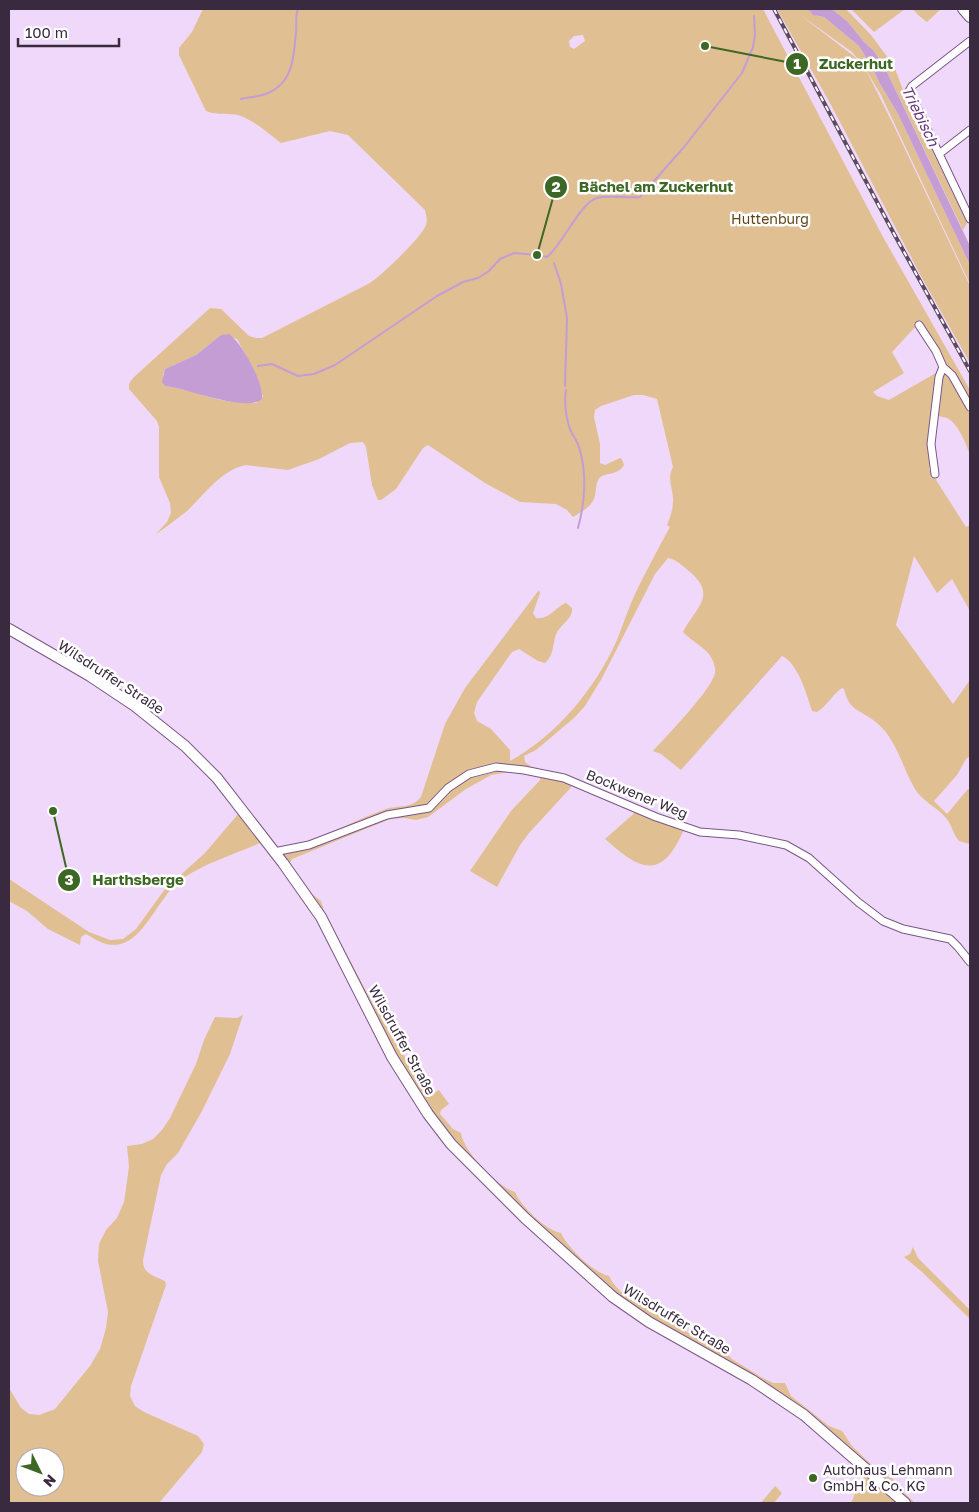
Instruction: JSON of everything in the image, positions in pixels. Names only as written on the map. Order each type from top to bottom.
[{"type":"main road","points":[[963,9],[970,17]]},
{"type":"main road","name":"Wilsdruffer Straße","points":[[9,629],[104,685],[156,722],[196,756],[217,778],[321,917],[392,1057],[428,1114],[445,1137],[525,1218],[614,1297],[650,1322],[752,1380],[804,1415],[905,1503]]},
{"type":"street","points":[[970,41],[909,88],[916,108],[970,219]]},
{"type":"street","points":[[939,154],[970,130]]},
{"type":"street","points":[[919,325],[936,351],[943,367],[952,375],[970,407]]},
{"type":"street","points":[[935,474],[931,444],[939,377],[943,367]]},
{"type":"street","name":"Bockwener Weg","points":[[274,852],[309,845],[387,815],[429,808],[448,788],[469,774],[496,767],[524,770],[564,778],[656,817],[700,832],[739,835],[786,845],[808,858],[858,902],[884,921],[903,929],[950,939],[970,962]]},
{"type":"green space","name":"Huttenburg","points":[[203,9],[763,9],[883,237],[970,390],[970,407],[943,367],[918,324],[892,352],[904,373],[873,392],[877,396],[889,400],[936,373],[929,469],[966,527],[970,525],[970,611],[952,579],[937,593],[914,556],[896,625],[953,704],[970,680],[970,756],[966,759],[957,775],[934,801],[947,814],[968,789],[970,790],[970,844],[959,841],[946,818],[918,793],[910,781],[890,737],[877,723],[857,710],[849,702],[844,689],[842,688],[838,691],[817,712],[812,711],[805,688],[797,672],[793,665],[782,656],[681,770],[661,754],[653,751],[698,701],[715,672],[711,656],[683,632],[702,602],[702,588],[698,580],[690,572],[668,558],[655,574],[602,678],[585,706],[574,718],[536,750],[524,756],[525,762],[533,768],[575,783],[520,845],[497,887],[470,871],[511,811],[540,780],[540,777],[509,772],[491,775],[466,789],[428,817],[416,820],[404,818],[390,819],[292,859],[290,863],[312,894],[321,901],[324,911],[374,1006],[384,1016],[387,1028],[429,1096],[439,1090],[449,1104],[441,1110],[440,1114],[453,1129],[461,1133],[468,1149],[482,1167],[500,1183],[515,1192],[528,1210],[541,1222],[561,1233],[582,1259],[596,1270],[609,1276],[618,1289],[632,1300],[647,1308],[663,1312],[671,1322],[708,1345],[714,1348],[724,1348],[732,1359],[761,1377],[773,1383],[785,1383],[791,1396],[829,1426],[842,1431],[852,1446],[879,1472],[893,1479],[900,1489],[915,1503],[851,1503],[860,1482],[869,1471],[822,1430],[632,1311],[451,1144],[363,999],[277,848],[320,837],[372,814],[386,809],[409,805],[417,801],[421,797],[445,724],[465,688],[539,590],[540,593],[533,613],[536,618],[549,615],[566,603],[572,608],[569,618],[555,636],[552,652],[548,660],[545,663],[538,661],[519,649],[512,652],[477,702],[474,713],[477,721],[491,729],[510,750],[510,761],[543,738],[559,724],[598,676],[617,640],[635,594],[670,527],[667,525],[673,505],[670,476],[673,467],[657,399],[643,395],[634,395],[601,406],[595,410],[594,417],[600,444],[600,463],[605,465],[620,458],[624,465],[618,471],[600,477],[597,482],[594,500],[586,509],[573,517],[567,510],[556,504],[520,502],[485,483],[428,445],[423,448],[396,489],[381,500],[378,500],[372,485],[366,447],[363,442],[350,443],[319,459],[288,470],[246,465],[237,467],[221,477],[187,511],[155,535],[167,522],[171,513],[170,503],[159,477],[159,427],[157,421],[129,389],[129,384],[133,378],[210,308],[221,309],[249,336],[262,338],[370,283],[392,265],[409,247],[423,231],[427,221],[425,210],[348,135],[330,131],[281,143],[241,116],[206,111],[179,55],[179,48],[192,32]],"holes":[[[583,35],[585,41],[574,49],[570,47],[569,41],[574,36]],[[221,335],[237,339],[252,366],[263,397],[256,403],[221,400],[165,386],[163,375],[165,369],[196,355]]]},
{"type":"green space","points":[[777,9],[802,9],[824,17],[859,46],[898,114],[970,265],[970,284],[881,95],[863,65],[852,52],[799,14],[855,57],[868,74],[894,126],[970,286],[970,363],[922,278],[831,105]]},
{"type":"green space","points":[[832,9],[846,9],[871,35],[894,66],[903,90],[967,223],[963,230],[884,66],[873,50],[848,22]]},
{"type":"green space","points":[[851,9],[905,9],[874,32]]},
{"type":"green space","points":[[913,9],[941,9],[927,22]]},
{"type":"green space","points":[[946,374],[970,411],[970,455],[956,426],[948,418],[938,416],[939,388]]},
{"type":"green space","points":[[639,809],[685,827],[670,854],[662,862],[654,865],[636,862],[605,839]]},
{"type":"green space","points":[[239,813],[262,842],[185,877],[170,891],[146,925],[133,938],[121,944],[110,945],[86,934],[81,937],[80,945],[48,929],[27,911],[9,901],[9,879],[89,932],[110,940],[123,939],[136,929],[165,889],[205,853]]},
{"type":"green space","points":[[243,1015],[230,1054],[202,1111],[178,1153],[167,1164],[161,1175],[143,1264],[147,1271],[165,1281],[166,1285],[131,1386],[130,1396],[135,1406],[144,1412],[198,1436],[204,1444],[202,1452],[159,1503],[9,1503],[9,1388],[21,1408],[29,1414],[39,1415],[55,1409],[90,1366],[100,1349],[108,1312],[98,1261],[99,1244],[106,1230],[117,1218],[124,1202],[129,1167],[127,1146],[142,1144],[153,1139],[162,1130],[170,1118],[196,1064],[204,1040],[215,1017],[237,1018]]},
{"type":"green space","points":[[913,1247],[918,1258],[970,1310],[970,1319],[904,1257],[910,1254]]},
{"type":"green space","points":[[775,1486],[782,1493],[774,1503],[761,1503]]},
{"type":"shaded area","points":[[802,9],[832,9],[848,22],[873,50],[884,66],[970,246],[970,265],[898,114],[859,46],[824,17],[813,15],[810,11]]},
{"type":"shaded area","points":[[229,334],[246,354],[260,383],[262,399],[254,403],[230,402],[165,386],[162,382],[165,369],[196,355],[221,335]]},
{"type":"waterway","points":[[241,99],[268,93],[283,83],[291,68],[293,59],[298,9]]},
{"type":"waterway","points":[[258,366],[272,364],[298,376],[314,374],[335,365],[437,296],[463,282],[478,278],[489,271],[500,259],[514,253],[547,257],[578,215],[591,201],[601,197],[640,197],[684,147],[742,73],[753,47],[755,35],[754,16]]},
{"type":"waterway","points":[[554,263],[561,284],[567,318],[565,386]]},
{"type":"waterway","points":[[566,390],[567,420],[582,457],[584,477],[584,498],[578,528]]},
{"type":"railway","points":[[774,9],[893,232],[970,371]]},
{"type":"place","name":"Zuckerhut","points":[[705,46]]},
{"type":"place","name":"Bächel am Zuckerhut","points":[[537,255]]},
{"type":"place","name":"Harthsberge","points":[[53,811]]},
{"type":"place","name":"Autohaus Lehmann GmbH & Co. KG","points":[[813,1478]]},
{"type":"water label","name":"Triebisch","points":[[920,116]]}]
